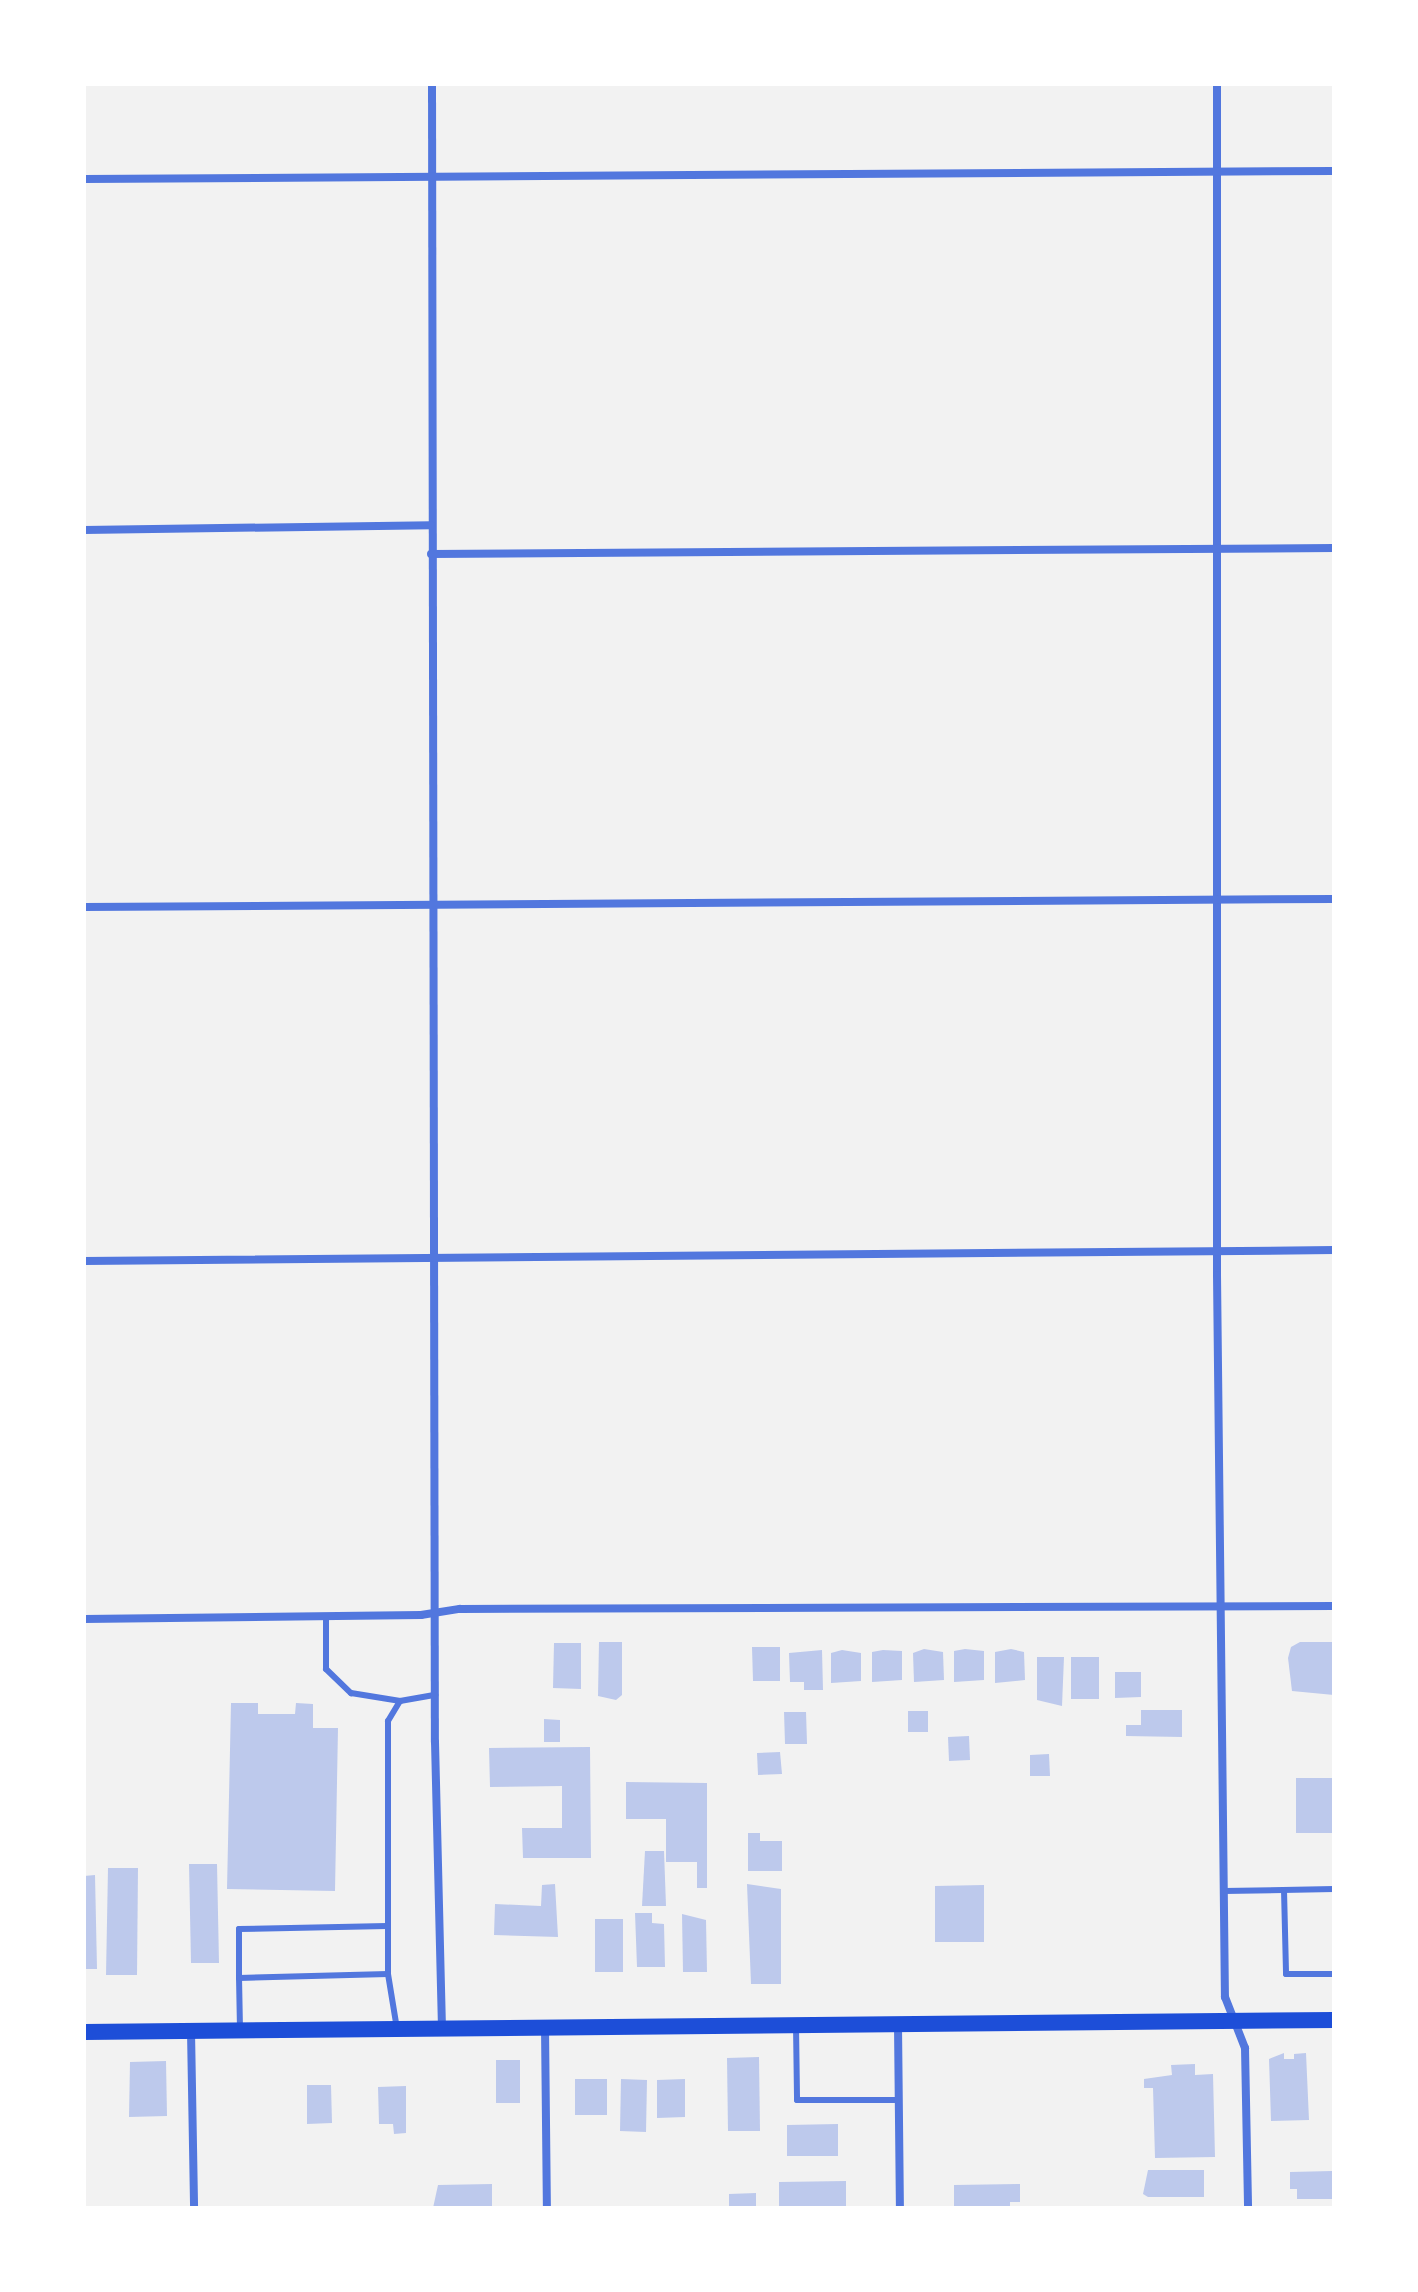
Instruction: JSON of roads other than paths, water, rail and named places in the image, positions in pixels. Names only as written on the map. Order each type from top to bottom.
[{"type":"main road","points":[[84,2032],[1334,2020]]},
{"type":"street","points":[[432,84],[431,554],[436,906],[435,1695],[442,2028]]},
{"type":"street","points":[[1217,84],[1217,1251],[1225,1997],[1245,2048],[1248,2208]]},
{"type":"street","points":[[84,179],[433,174],[1334,171]]},
{"type":"street","points":[[84,530],[431,525]]},
{"type":"street","points":[[431,554],[1334,548]]},
{"type":"street","points":[[84,907],[1334,899]]},
{"type":"street","points":[[84,1261],[1334,1250]]},
{"type":"street","points":[[84,1619],[326,1617],[436,1612],[1334,1606]]},
{"type":"street","points":[[898,2024],[900,2208]]},
{"type":"street","points":[[545,2027],[547,2208]]},
{"type":"street","points":[[191,2031],[194,2208]]},
{"type":"lane","points":[[326,1617],[326,1669],[351,1693],[400,1701],[435,1695]]},
{"type":"lane","points":[[397,2029],[388,1974],[388,1721],[400,1701]]},
{"type":"lane","points":[[1224,1891],[1334,1889]]},
{"type":"lane","points":[[1284,1890],[1286,1974],[1334,1974]]},
{"type":"lane","points":[[240,2031],[239,1929],[387,1926]]},
{"type":"lane","points":[[239,1978],[388,1974]]},
{"type":"lane","points":[[796,2025],[797,2100],[899,2100]]}]
